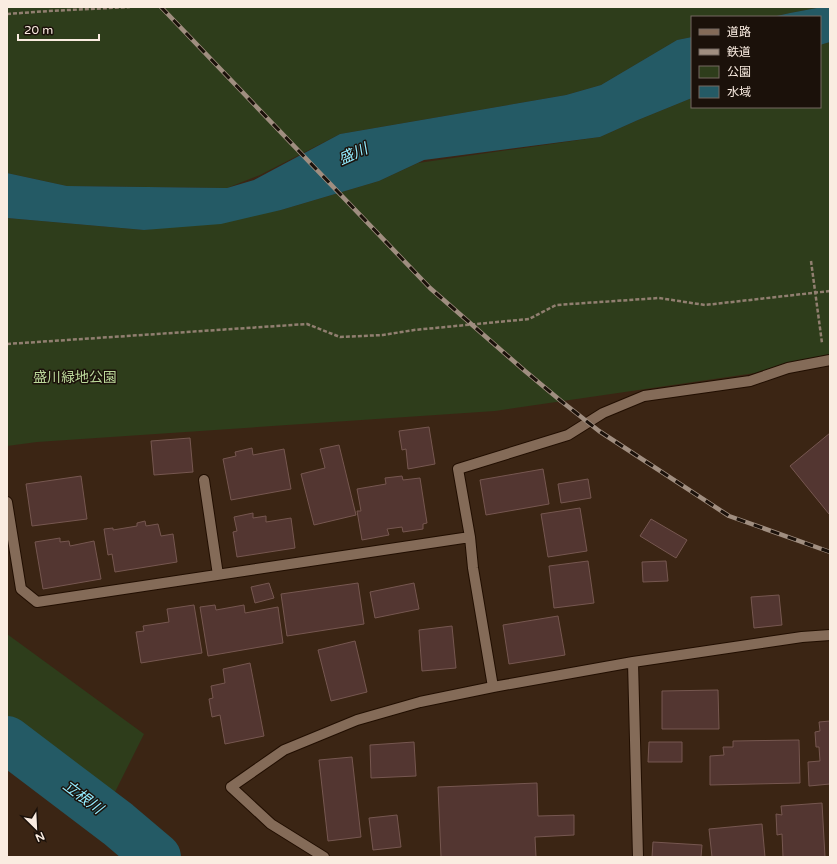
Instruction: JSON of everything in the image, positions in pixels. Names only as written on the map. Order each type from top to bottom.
[{"type":"street","points":[[494,687],[473,568],[470,538],[458,469],[568,435],[603,413],[644,396],[750,381],[788,368],[827,360]]},
{"type":"street","points":[[204,480],[218,575]]},
{"type":"street","points":[[7,502],[20,589],[37,602],[470,538]]},
{"type":"street","points":[[324,857],[272,824],[231,787],[284,750],[357,720],[420,702],[633,662],[802,637],[830,635]]},
{"type":"street","points":[[633,662],[638,857]]},
{"type":"path","points":[[7,14],[130,7]]},
{"type":"path","points":[[811,261],[827,360]]},
{"type":"path","points":[[7,344],[307,324],[340,337],[383,335],[414,330],[529,319],[556,305],[659,298],[705,305],[830,291]]},
{"type":"green space","points":[[7,7],[822,7],[776,16],[691,16],[691,37],[677,40],[601,85],[566,95],[340,134],[260,175],[227,188],[67,186],[7,173]]},
{"type":"green space","name":"盛川緑地公園","points":[[830,42],[830,362],[495,411],[37,442],[7,446],[7,218],[144,230],[281,210],[379,181],[418,163],[600,137],[691,98],[691,108],[821,108],[821,45]]},
{"type":"green space","points":[[7,634],[144,734],[110,802],[7,723]]},
{"type":"water","points":[[830,7],[830,42],[821,45],[821,16],[776,16]]},
{"type":"water","name":"盛川","points":[[691,37],[691,98],[600,137],[424,160],[379,181],[281,210],[221,224],[144,230],[7,218],[7,173],[67,186],[227,188],[254,180],[340,134],[566,95],[601,85],[677,40]]},
{"type":"building","points":[[429,427],[435,464],[408,469],[406,449],[402,450],[399,431]]},
{"type":"building","points":[[830,433],[830,513],[829,514],[790,466]]},
{"type":"building","points":[[190,438],[193,472],[154,475],[151,441]]},
{"type":"building","points":[[339,445],[356,515],[314,525],[301,474],[325,468],[320,449]]},
{"type":"building","points":[[252,448],[253,455],[284,449],[291,489],[231,500],[223,459],[236,456],[235,452]]},
{"type":"building","points":[[543,469],[549,504],[486,515],[480,480]]},
{"type":"building","points":[[81,476],[87,519],[32,526],[26,484]]},
{"type":"building","points":[[402,476],[403,480],[420,478],[427,523],[423,524],[423,529],[403,532],[402,527],[387,529],[389,535],[362,540],[357,511],[361,511],[357,489],[386,484],[385,478]]},
{"type":"building","points":[[588,479],[591,498],[561,503],[558,484]]},
{"type":"building","points":[[580,508],[587,551],[548,557],[541,514]]},
{"type":"building","points":[[253,513],[253,518],[266,516],[266,522],[291,518],[295,548],[237,557],[233,532],[237,531],[234,517]]},
{"type":"building","points":[[651,519],[687,540],[676,558],[640,536]]},
{"type":"building","points":[[145,521],[146,526],[158,524],[161,536],[173,534],[177,562],[115,572],[112,554],[108,555],[104,529],[113,528],[113,530],[137,526],[137,523]]},
{"type":"building","points":[[60,538],[60,542],[69,541],[70,546],[94,541],[101,579],[43,589],[35,542]]},
{"type":"building","points":[[588,561],[594,603],[554,608],[549,566]]},
{"type":"building","points":[[666,561],[668,581],[643,582],[642,562]]},
{"type":"building","points":[[269,583],[274,598],[255,603],[251,587]]},
{"type":"building","points":[[358,583],[364,624],[287,636],[281,594]]},
{"type":"building","points":[[414,583],[419,609],[375,618],[370,592]]},
{"type":"building","points":[[779,595],[782,625],[754,628],[751,597]]},
{"type":"building","points":[[194,605],[202,653],[141,663],[136,632],[144,631],[143,626],[169,622],[167,609]]},
{"type":"building","points":[[215,605],[216,610],[244,605],[245,613],[278,607],[283,643],[208,656],[200,607]]},
{"type":"building","points":[[558,616],[565,655],[509,664],[503,625]]},
{"type":"building","points":[[452,626],[456,668],[422,671],[419,630]]},
{"type":"building","points":[[355,641],[367,692],[331,701],[318,650]]},
{"type":"building","points":[[250,663],[264,736],[225,744],[220,715],[212,717],[209,699],[213,698],[211,686],[225,683],[223,669]]},
{"type":"building","points":[[718,690],[719,729],[662,729],[662,691]]},
{"type":"building","points":[[830,721],[830,784],[809,786],[808,762],[820,761],[819,747],[816,747],[815,732],[820,731],[819,722]]},
{"type":"building","points":[[799,740],[800,783],[710,785],[710,756],[724,755],[723,747],[733,747],[733,741]]},
{"type":"building","points":[[414,742],[416,776],[371,778],[370,745]]},
{"type":"building","points":[[649,742],[682,742],[682,762],[648,762]]},
{"type":"building","points":[[352,757],[361,837],[328,841],[319,760]]},
{"type":"building","points":[[537,783],[538,816],[574,815],[574,835],[535,837],[536,857],[441,857],[438,787]]},
{"type":"building","points":[[822,803],[825,857],[783,857],[782,834],[777,835],[776,814],[782,815],[781,806]]},
{"type":"building","points":[[397,815],[401,847],[373,850],[369,818]]},
{"type":"building","points":[[762,824],[765,857],[712,857],[709,829]]},
{"type":"building","points":[[653,842],[702,845],[701,857],[652,857]]},
{"type":"waterway","name":"立根川","points":[[7,740],[118,824],[157,857]]},
{"type":"railway","points":[[161,7],[430,288],[561,401],[599,431],[729,516],[830,552]]}]
